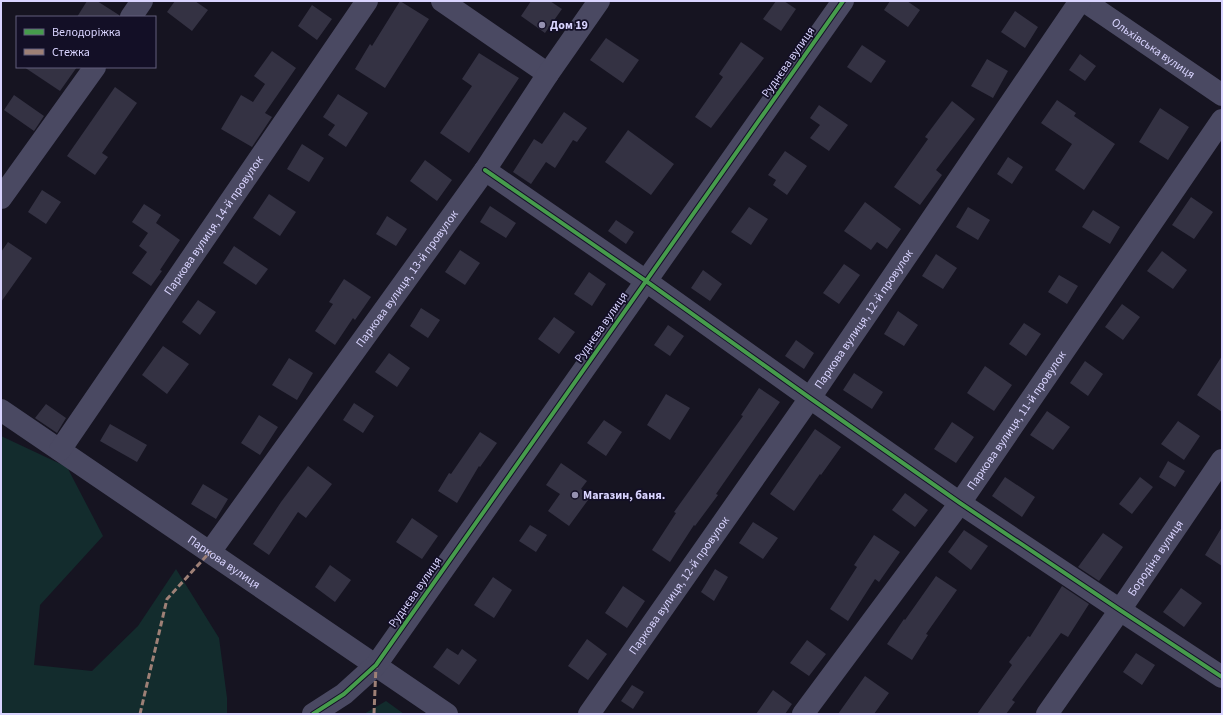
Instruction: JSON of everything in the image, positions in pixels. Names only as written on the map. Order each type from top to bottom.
[{"type":"street","points":[[132,16],[142,1]]},
{"type":"street","name":"Паркова вулиця, 14-й провулок","points":[[60,450],[366,1]]},
{"type":"street","points":[[442,1],[548,74]]},
{"type":"street","name":"Паркова вулиця, 13-й провулок","points":[[210,552],[485,170],[548,74],[599,1]]},
{"type":"street","name":"Руднєва вулиця","points":[[313,714],[344,694],[376,665],[843,1]]},
{"type":"street","name":"Паркова вулиця, 12-й провулок","points":[[589,714],[810,398],[1080,1]]},
{"type":"street","name":"Ольхівська вулиця","points":[[1084,1],[1222,95]]},
{"type":"street","points":[[1,198],[94,68]]},
{"type":"street","name":"Паркова вулиця, 11-й провулок","points":[[803,714],[960,503],[1222,120]]},
{"type":"street","points":[[485,170],[646,281],[960,503],[1222,677]]},
{"type":"street","name":"Паркова вулиця","points":[[1,410],[447,714]]},
{"type":"street","name":"Бородіна вулиця","points":[[1047,714],[1222,460]]},
{"type":"green space","points":[[1,436],[67,467],[103,536],[40,605],[34,665],[92,671],[138,626],[176,569],[219,638],[227,698],[227,714],[1,714]]},
{"type":"green space","points":[[386,701],[404,714],[364,714]]},
{"type":"building","points":[[87,1],[97,1],[119,15],[119,16],[78,16]]},
{"type":"building","points":[[175,1],[195,1],[208,10],[192,31],[167,12]]},
{"type":"building","points":[[400,1],[429,19],[385,88],[355,69],[370,44],[372,46]]},
{"type":"building","name":"Дом 19","points":[[531,1],[550,1],[562,9],[545,33],[521,16]]},
{"type":"building","points":[[776,1],[784,1],[796,9],[781,31],[763,19]]},
{"type":"building","points":[[890,1],[907,1],[920,10],[908,27],[884,10]]},
{"type":"building","points":[[312,5],[332,19],[317,40],[298,26]]},
{"type":"building","points":[[1015,11],[1038,27],[1025,48],[1001,32]]},
{"type":"building","points":[[606,38],[639,60],[623,83],[590,60]]},
{"type":"building","points":[[741,42],[764,58],[711,128],[695,117],[723,77],[719,74]]},
{"type":"building","points":[[862,45],[886,61],[871,83],[847,67]]},
{"type":"building","points":[[272,51],[296,68],[265,113],[272,117],[252,147],[221,129],[241,95],[253,102],[265,84],[254,76]]},
{"type":"building","points":[[479,53],[519,78],[469,153],[440,133],[472,86],[462,79]]},
{"type":"building","points":[[1080,54],[1096,66],[1085,81],[1069,70]]},
{"type":"building","points":[[987,59],[1008,71],[993,98],[971,86]]},
{"type":"building","points":[[26,68],[76,68],[60,91]]},
{"type":"building","points":[[115,87],[137,103],[102,153],[108,157],[95,175],[67,156]]},
{"type":"building","points":[[338,94],[368,113],[346,147],[328,135],[335,125],[323,117]]},
{"type":"building","points":[[14,95],[44,116],[34,131],[4,110]]},
{"type":"building","points":[[1057,100],[1076,113],[1074,116],[1115,144],[1084,190],[1055,170],[1072,144],[1041,123]]},
{"type":"building","points":[[952,101],[975,119],[936,170],[942,175],[920,205],[894,187],[928,139],[925,137]]},
{"type":"building","points":[[819,105],[848,125],[829,151],[810,138],[820,125],[810,118]]},
{"type":"building","points":[[1160,108],[1189,127],[1168,160],[1139,142]]},
{"type":"building","points":[[564,112],[587,128],[577,142],[573,140],[555,168],[546,162],[531,184],[513,172],[534,139],[542,144]]},
{"type":"building","points":[[628,130],[674,164],[651,195],[605,162]]},
{"type":"building","points":[[302,144],[324,158],[309,182],[287,169]]},
{"type":"building","points":[[785,151],[807,166],[787,195],[773,185],[776,180],[768,175]]},
{"type":"building","points":[[1008,157],[1023,167],[1012,184],[997,174]]},
{"type":"building","points":[[425,160],[452,180],[437,201],[410,181]]},
{"type":"building","points":[[42,190],[61,202],[46,224],[28,212]]},
{"type":"building","points":[[269,194],[296,212],[280,236],[253,218]]},
{"type":"building","points":[[1191,197],[1213,212],[1194,239],[1172,225]]},
{"type":"building","points":[[865,202],[901,229],[887,249],[877,242],[871,250],[844,231]]},
{"type":"building","points":[[144,204],[161,215],[156,223],[180,240],[160,270],[162,271],[151,286],[132,273],[147,252],[139,246],[148,233],[132,222]]},
{"type":"building","points":[[490,206],[516,223],[506,238],[480,222]]},
{"type":"building","points":[[749,207],[768,219],[751,245],[731,232]]},
{"type":"building","points":[[968,207],[990,220],[978,240],[956,227]]},
{"type":"building","points":[[1093,210],[1120,227],[1110,244],[1082,227]]},
{"type":"building","points":[[387,216],[407,229],[396,246],[376,234]]},
{"type":"building","points":[[616,220],[634,232],[626,244],[608,231]]},
{"type":"building","points":[[8,242],[32,258],[1,302],[1,252]]},
{"type":"building","points":[[234,246],[268,269],[256,285],[223,263]]},
{"type":"building","points":[[460,250],[480,263],[465,285],[445,272]]},
{"type":"building","points":[[1162,251],[1187,270],[1173,289],[1147,271]]},
{"type":"building","points":[[936,254],[957,268],[943,289],[922,276]]},
{"type":"building","points":[[844,264],[860,275],[839,304],[823,293]]},
{"type":"building","points":[[703,270],[722,284],[710,301],[691,288]]},
{"type":"building","points":[[589,272],[606,284],[592,306],[574,294]]},
{"type":"building","points":[[1059,275],[1078,286],[1067,304],[1048,292]]},
{"type":"building","points":[[344,279],[371,297],[355,320],[353,318],[335,345],[315,331],[333,304],[329,302]]},
{"type":"building","points":[[198,300],[216,312],[200,335],[182,322]]},
{"type":"building","points":[[1122,304],[1140,317],[1123,340],[1105,327]]},
{"type":"building","points":[[421,308],[440,320],[428,338],[410,326]]},
{"type":"building","points":[[898,311],[918,325],[904,346],[884,334]]},
{"type":"building","points":[[554,317],[575,332],[559,354],[538,339]]},
{"type":"building","points":[[1024,323],[1041,334],[1026,356],[1009,344]]},
{"type":"building","points":[[668,325],[684,336],[670,356],[654,345]]},
{"type":"building","points":[[796,340],[814,353],[804,369],[785,356]]},
{"type":"building","points":[[163,346],[189,364],[167,394],[142,375]]},
{"type":"building","points":[[389,353],[410,368],[397,387],[375,372]]},
{"type":"building","points":[[1222,356],[1222,412],[1197,395]]},
{"type":"building","points":[[289,358],[313,373],[297,400],[272,385]]},
{"type":"building","points":[[1085,361],[1103,374],[1088,396],[1070,383]]},
{"type":"building","points":[[985,366],[1012,385],[994,411],[967,393]]},
{"type":"building","points":[[854,373],[883,392],[872,409],[843,390]]},
{"type":"building","points":[[759,388],[780,402],[716,494],[718,495],[695,526],[694,525],[670,562],[652,550],[676,513],[674,512],[743,416],[741,415]]},
{"type":"building","points":[[666,394],[690,408],[670,440],[647,425]]},
{"type":"building","points":[[354,403],[374,416],[363,433],[343,420]]},
{"type":"building","points":[[46,404],[66,418],[57,433],[35,418]]},
{"type":"building","points":[[1047,411],[1070,427],[1053,450],[1030,435]]},
{"type":"building","points":[[259,415],[278,427],[260,455],[241,443]]},
{"type":"building","points":[[604,420],[622,432],[606,456],[587,443]]},
{"type":"building","points":[[1178,421],[1200,436],[1184,460],[1161,444]]},
{"type":"building","points":[[952,422],[974,437],[956,463],[934,449]]},
{"type":"building","points":[[110,424],[147,445],[137,462],[100,441]]},
{"type":"building","points":[[815,429],[841,447],[794,511],[770,494]]},
{"type":"building","points":[[480,432],[497,443],[480,467],[479,466],[457,503],[438,491],[449,473],[451,474]]},
{"type":"building","points":[[1168,461],[1185,471],[1175,487],[1159,477]]},
{"type":"building","name":"Магазин, баня.","points":[[561,463],[587,481],[581,489],[591,496],[569,526],[548,511],[560,494],[546,485]]},
{"type":"building","points":[[308,466],[332,484],[306,518],[298,512],[269,555],[253,544],[281,502]]},
{"type":"building","points":[[1005,477],[1035,497],[1022,517],[992,496]]},
{"type":"building","points":[[1140,477],[1153,487],[1132,514],[1119,504]]},
{"type":"building","points":[[203,484],[228,499],[216,519],[191,504]]},
{"type":"building","points":[[905,493],[928,510],[915,527],[892,510]]},
{"type":"building","points":[[412,518],[438,536],[422,559],[396,542]]},
{"type":"building","points":[[753,522],[778,538],[763,559],[739,543]]},
{"type":"building","points":[[530,525],[547,535],[536,552],[519,541]]},
{"type":"building","points":[[1222,527],[1222,566],[1205,555]]},
{"type":"building","points":[[964,530],[988,546],[971,570],[948,552]]},
{"type":"building","points":[[1103,533],[1123,547],[1099,581],[1078,567]]},
{"type":"building","points":[[874,535],[900,552],[879,582],[875,579],[848,621],[830,609],[857,567],[854,565]]},
{"type":"building","points":[[330,565],[351,580],[335,602],[315,587]]},
{"type":"building","points":[[715,569],[728,577],[714,601],[701,592]]},
{"type":"building","points":[[936,576],[957,590],[926,634],[928,635],[912,660],[887,644]]},
{"type":"building","points":[[493,577],[512,590],[494,618],[474,605]]},
{"type":"building","points":[[623,586],[645,601],[627,628],[605,613]]},
{"type":"building","points":[[1062,586],[1089,604],[1068,637],[1061,633],[1012,700],[1015,702],[1006,714],[977,714],[1012,665],[1009,662],[1028,636],[1030,637]]},
{"type":"building","points":[[1181,588],[1202,603],[1184,627],[1163,612]]},
{"type":"building","points":[[587,639],[607,654],[588,680],[568,666]]},
{"type":"building","points":[[807,640],[826,654],[809,676],[790,663]]},
{"type":"building","points":[[447,648],[458,655],[462,649],[477,660],[459,685],[433,667]]},
{"type":"building","points":[[1136,653],[1155,665],[1142,685],[1123,672]]},
{"type":"building","points":[[865,676],[889,693],[874,714],[838,714]]},
{"type":"building","points":[[632,685],[644,692],[633,709],[621,701]]},
{"type":"building","points":[[773,690],[792,704],[785,714],[756,714]]},
{"type":"marked path","points":[[140,714],[167,599],[210,552]]},
{"type":"marked path","points":[[374,714],[376,665]]},
{"type":"cycle path","points":[[313,714],[344,694],[376,665],[843,1]]},
{"type":"cycle path","points":[[485,170],[646,281],[960,503],[1222,677]]},
{"type":"place","name":"Дом 19","points":[[542,25]]},
{"type":"place","name":"Магазин, баня.","points":[[575,495]]}]
